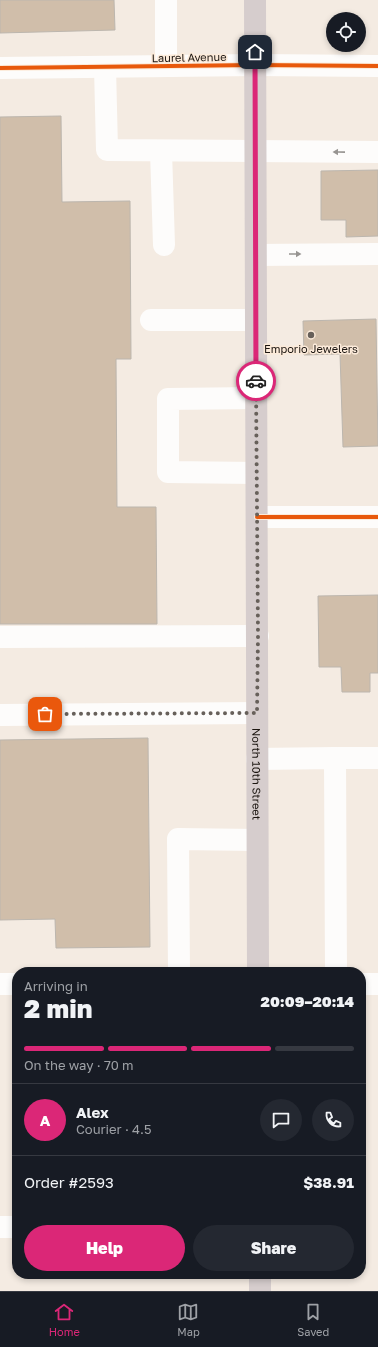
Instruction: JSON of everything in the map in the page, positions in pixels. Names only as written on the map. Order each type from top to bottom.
[{"type":"main road","name":"North 10th Street","points":[[255,0],[258,967]]},
{"type":"main road","points":[[260,1279],[260,1291]]},
{"type":"street","points":[[166,0],[166,66]]},
{"type":"street","name":"Laurel Avenue","points":[[0,68],[255,65],[378,66]]},
{"type":"street","points":[[105,67],[107,150],[378,152]]},
{"type":"street","points":[[161,151],[164,245]]},
{"type":"street","points":[[256,255],[378,254]]},
{"type":"street","points":[[152,320],[256,320]]},
{"type":"street","points":[[256,398],[168,399],[168,472],[256,473]]},
{"type":"street","points":[[257,517],[378,517]]},
{"type":"street","points":[[0,637],[258,636]]},
{"type":"street","points":[[0,715],[257,713]]},
{"type":"street","points":[[335,758],[336,967]]},
{"type":"street","points":[[257,759],[378,758]]},
{"type":"street","points":[[179,967],[178,839],[257,840]]},
{"type":"street","points":[[0,984],[12,984]]},
{"type":"street","points":[[366,984],[378,984]]},
{"type":"street","points":[[0,1227],[12,1227]]},
{"type":"building","points":[[0,0],[114,0],[115,30],[0,33]]},
{"type":"building","points":[[61,116],[62,202],[130,201],[131,359],[116,359],[117,507],[156,507],[157,624],[0,624],[0,117]]},
{"type":"building","points":[[378,170],[378,236],[346,237],[346,220],[321,220],[321,171]]},
{"type":"building","points":[[376,319],[378,446],[343,447],[340,354],[304,355],[303,321]]},
{"type":"building","points":[[378,595],[378,673],[370,673],[370,692],[342,692],[341,667],[319,667],[318,596]]},
{"type":"building","points":[[148,738],[150,947],[56,948],[55,919],[0,920],[0,740]]},
{"type":"cycle path","points":[[0,68],[255,65],[378,66]]},
{"type":"cycle path","points":[[257,517],[378,517]]},
{"type":"way so far","points":[[45,714],[257,713],[258,636],[256,381]]},
{"type":"place","name":"Emporio Jewelers","points":[[311,335]]},
{"type":"route","points":[[255,52],[256,381]]}]
